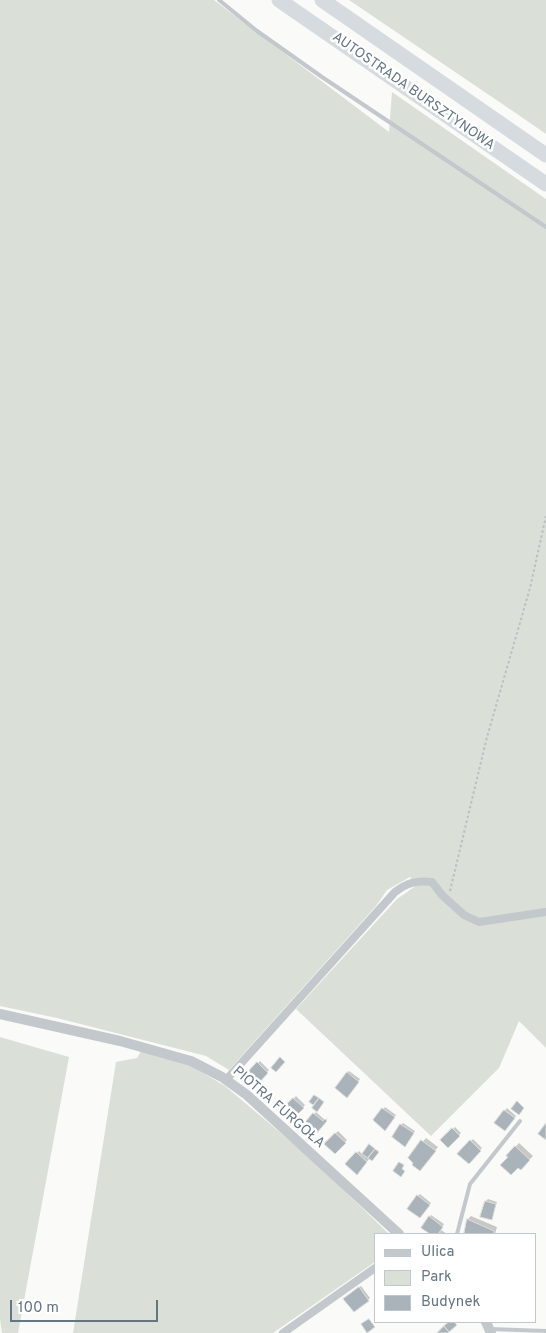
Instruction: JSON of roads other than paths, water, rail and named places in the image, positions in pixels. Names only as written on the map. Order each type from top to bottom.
[{"type":"highway","name":"AUTOSTRADA BURSZTYNOWA","points":[[279,0],[546,184]]},
{"type":"highway","name":"AUTOSTRADA BURSZTYNOWA","points":[[322,0],[546,155]]},
{"type":"street","points":[[226,1080],[395,892],[408,883],[432,882],[464,916],[478,922],[546,912]]},
{"type":"street","name":"PIOTRA FURGOŁA","points":[[0,1014],[120,1041],[192,1061],[226,1080],[247,1095],[398,1233]]},
{"type":"street","points":[[283,1333],[374,1269]]},
{"type":"lane","points":[[218,0],[257,31],[322,77],[546,227]]},
{"type":"lane","points":[[457,1233],[470,1184],[520,1121]]},
{"type":"lane","points":[[489,1328],[546,1331]]}]
